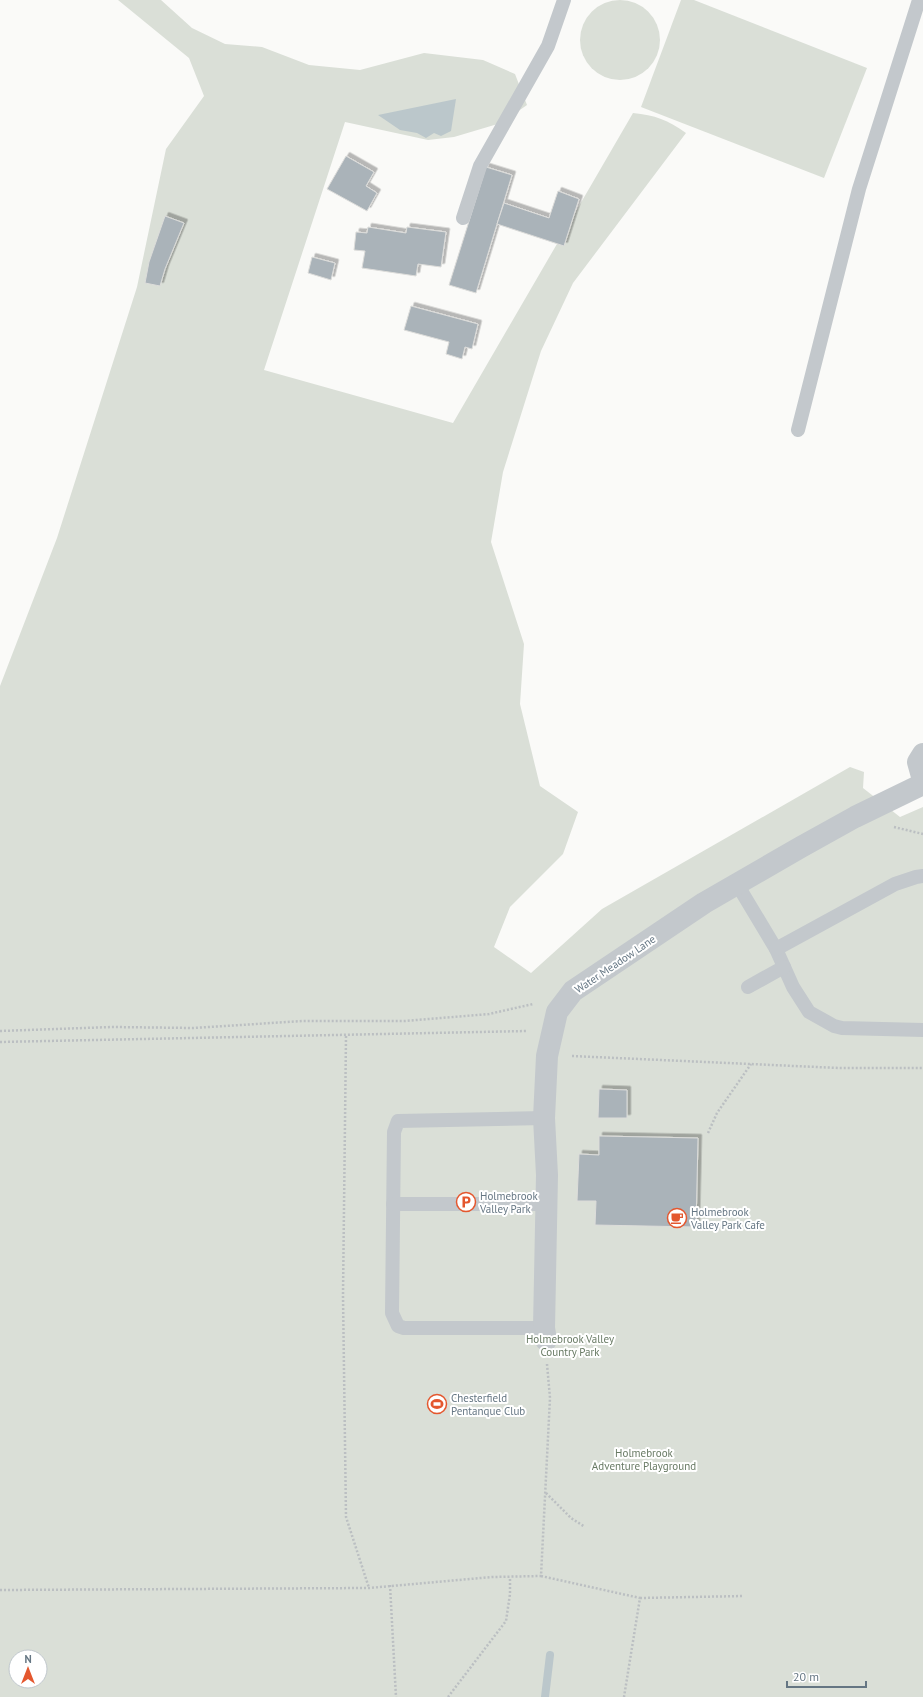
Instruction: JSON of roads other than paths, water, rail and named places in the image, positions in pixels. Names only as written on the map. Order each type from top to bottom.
[{"type":"street","points":[[923,754],[918,762],[923,780]]},
{"type":"street","name":"Water Meadow Lane","points":[[545,1334],[547,1204],[544,1118],[547,1056],[557,1012],[573,991],[704,903],[848,821],[923,784]]},
{"type":"lane","points":[[463,218],[480,166],[548,46],[564,0]]},
{"type":"lane","points":[[798,430],[859,189],[919,0]]},
{"type":"lane","points":[[776,949],[895,884],[923,876]]},
{"type":"lane","points":[[737,884],[776,949],[793,987],[809,1012],[834,1026],[842,1028],[923,1030]]},
{"type":"lane","points":[[748,987],[784,967]]},
{"type":"lane","points":[[544,1118],[398,1121],[394,1132],[392,1313],[398,1326],[404,1328],[545,1334]]},
{"type":"lane","points":[[393,1204],[547,1204]]},
{"type":"waterway","points":[[545,1697],[550,1655]]},
{"type":"place","name":"Holmebrook Valley Park","points":[[466,1202]]},
{"type":"place","name":"Holmebrook Valley Park Cafe","points":[[677,1218]]},
{"type":"place","name":"Chesterfield Pentanque Club","points":[[437,1404]]},
{"type":"park label","name":"Holmebrook Valley Country Park","points":[[570,1345]]},
{"type":"park label","name":"Holmebrook Adventure Playground","points":[[644,1459]]}]
